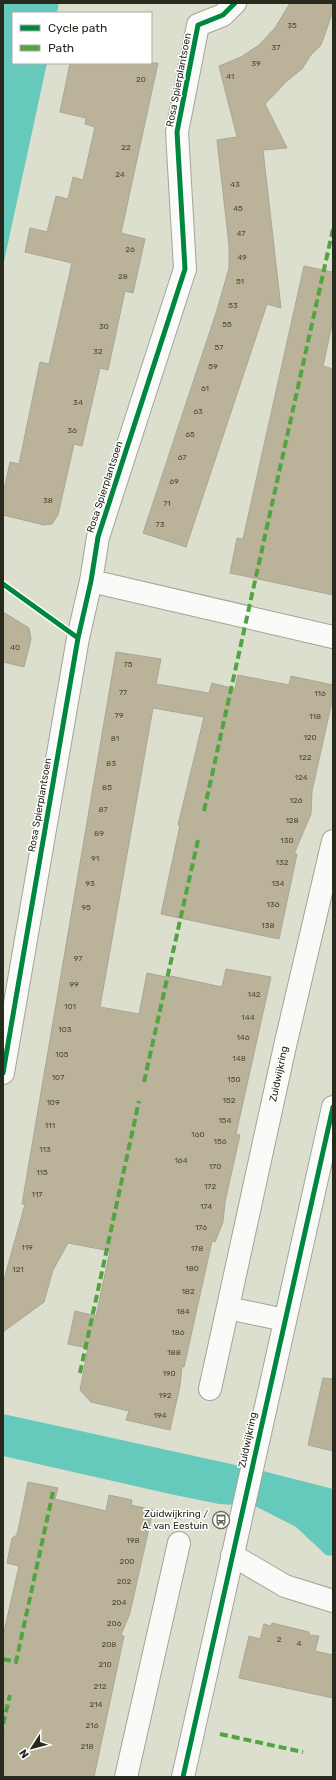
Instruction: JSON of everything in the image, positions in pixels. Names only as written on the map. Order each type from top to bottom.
[{"type":"street","name":"Rosa Spierplantsoen","points":[[3,1073],[78,638],[91,581],[98,537],[185,269],[177,132],[198,26],[224,15],[235,3]]},
{"type":"street","points":[[91,581],[333,637]]},
{"type":"street","name":"Zuidwijkring","points":[[210,1389],[285,1046],[333,841]]},
{"type":"street","name":"Zuidwijkring","points":[[182,1777],[333,1107]]},
{"type":"street","points":[[228,1308],[285,1320]]},
{"type":"street","points":[[126,1777],[179,1543]]},
{"type":"street","points":[[232,1555],[285,1586],[333,1601]]},
{"type":"water","points":[[3,3],[59,3],[57,12],[12,12],[12,64],[47,64],[3,266]]},
{"type":"water","points":[[3,1414],[263,1471],[333,1489],[333,1556],[326,1555],[296,1527],[255,1506],[219,1504],[3,1456]]},
{"type":"building","points":[[290,3],[333,3],[333,11],[321,45],[310,56],[302,69],[288,80],[265,104],[287,148],[263,150],[281,308],[267,304],[186,547],[143,533],[217,310],[229,268],[229,245],[217,140],[237,137],[219,66],[241,57],[259,45],[275,28]]},
{"type":"building","points":[[158,63],[121,233],[145,239],[133,293],[125,291],[108,370],[100,368],[82,446],[74,444],[58,515],[52,524],[44,525],[3,515],[3,495],[10,462],[19,464],[40,362],[49,364],[72,263],[25,252],[30,228],[47,232],[56,196],[68,199],[73,177],[83,180],[95,127],[85,124],[86,118],[60,112],[70,64]]},
{"type":"building","points":[[304,266],[333,272],[333,320],[323,366],[333,369],[333,595],[230,573],[237,538],[243,539]]},
{"type":"building","points":[[3,612],[29,628],[31,639],[24,667],[3,662]]},
{"type":"building","points":[[116,652],[161,659],[156,684],[209,693],[212,683],[235,689],[238,675],[289,685],[291,676],[333,685],[333,697],[312,791],[311,814],[294,854],[297,854],[279,939],[161,914],[180,825],[178,825],[204,717],[153,708],[100,1007],[139,1014],[147,973],[171,978],[171,976],[222,987],[226,969],[271,977],[236,1134],[240,1135],[225,1202],[223,1222],[215,1242],[212,1241],[184,1367],[182,1366],[180,1386],[170,1430],[126,1420],[129,1411],[91,1402],[80,1390],[88,1348],[68,1344],[75,1311],[96,1316],[110,1251],[68,1243],[53,1270],[44,1302],[3,1332],[3,1283],[25,1204],[22,1204]]},
{"type":"building","points":[[323,1378],[333,1379],[333,1451],[308,1445]]},
{"type":"building","points":[[28,1482],[58,1488],[55,1499],[106,1511],[109,1495],[132,1500],[131,1505],[153,1510],[130,1613],[121,1635],[124,1636],[94,1777],[3,1777],[3,1737],[6,1721],[3,1721],[3,1636],[19,1566],[7,1563],[12,1538],[17,1535]]},
{"type":"building","points":[[272,1623],[309,1632],[309,1635],[319,1636],[315,1651],[333,1655],[333,1698],[239,1678],[249,1636],[260,1639],[264,1624],[271,1626]]},
{"type":"marked path","points":[[204,811],[333,229]]},
{"type":"marked path","points":[[144,1082],[198,840]]},
{"type":"marked path","points":[[80,1373],[139,1101]]},
{"type":"marked path","points":[[3,1659],[16,1662],[53,1492]]},
{"type":"marked path","points":[[3,1724],[10,1695]]},
{"type":"marked path","points":[[220,1734],[303,1752]]},
{"type":"cycle path","points":[[3,1073],[78,638],[91,581],[98,537],[185,269],[177,132],[198,25],[223,15],[235,3]]},
{"type":"cycle path","points":[[3,584],[78,638]]},
{"type":"cycle path","points":[[183,1777],[333,1107]]},
{"type":"place","name":"Zuidwijkring / A. van Eestuin","points":[[221,1520]]}]
